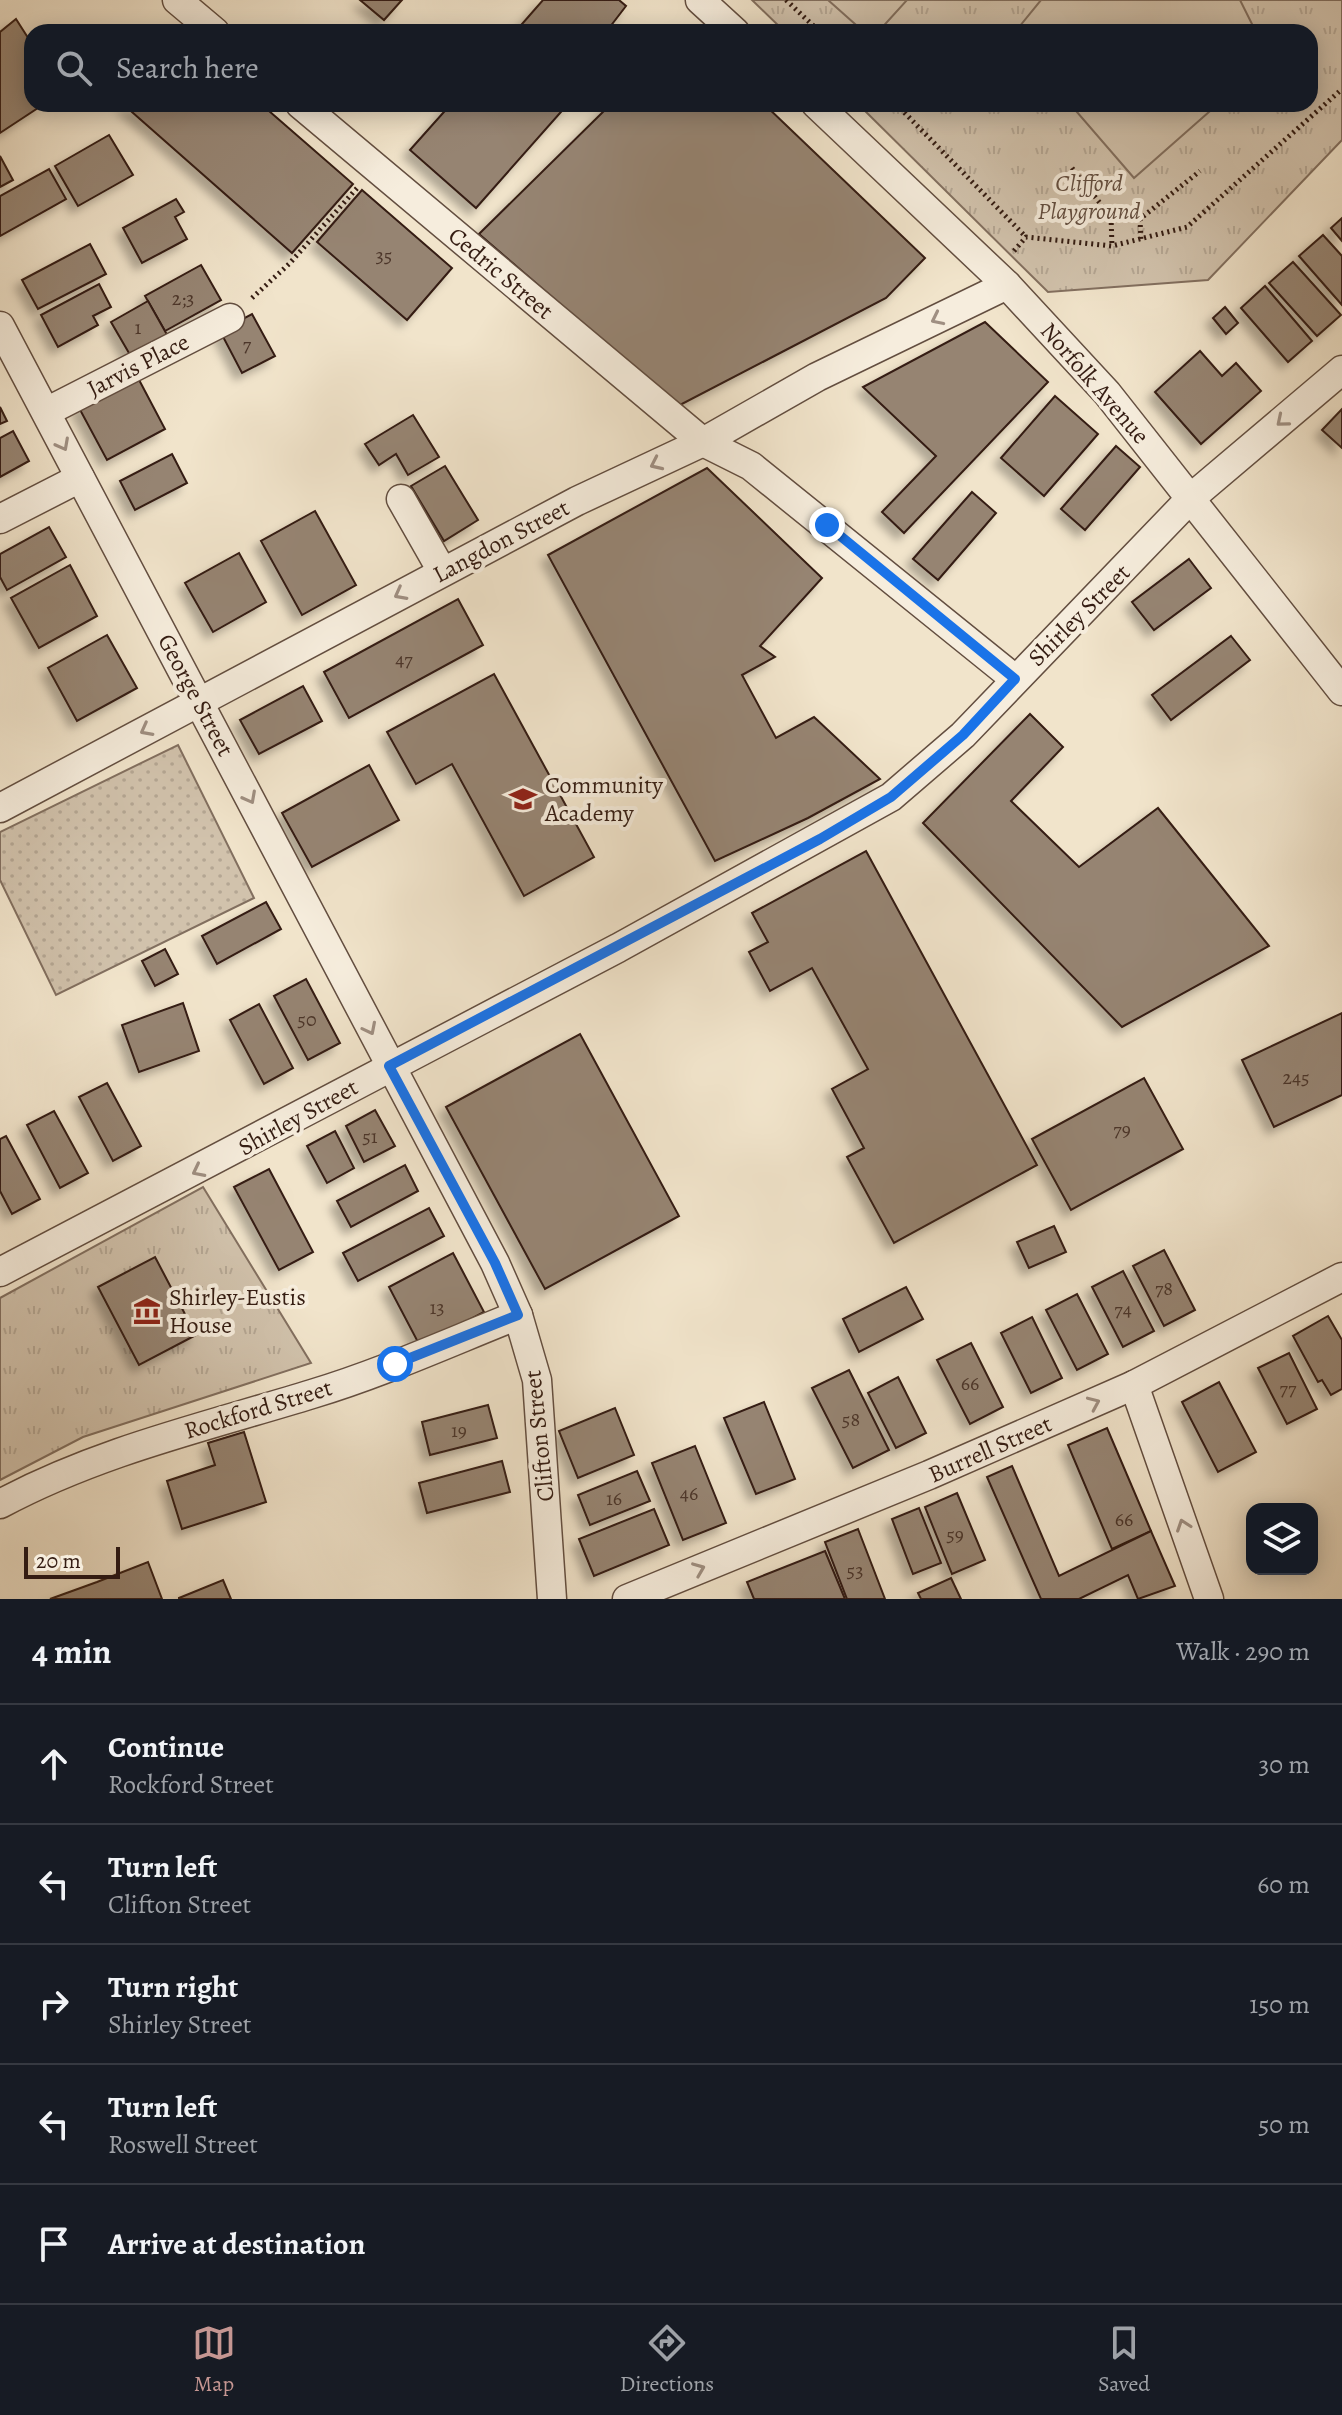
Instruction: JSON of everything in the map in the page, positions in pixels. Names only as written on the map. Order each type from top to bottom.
[{"type":"street","points":[[177,0],[206,24]]},
{"type":"street","points":[[700,0],[726,24]]},
{"type":"street","name":"Cedric Street","points":[[310,112],[703,442],[751,466],[1015,679]]},
{"type":"street","name":"Norfolk Avenue","points":[[824,112],[1007,285],[1107,393],[1342,691]]},
{"type":"street","name":"Langdon Street","points":[[0,808],[442,571],[577,501],[703,442],[817,377],[1007,285]]},
{"type":"street","name":"Jarvis Place","points":[[46,412],[230,318]]},
{"type":"street","name":"George Street","points":[[0,326],[200,701],[389,1066]]},
{"type":"street","name":"Shirley Street","points":[[0,1272],[618,948],[906,787],[963,735],[1192,497],[1342,370]]},
{"type":"street","points":[[0,519],[80,478]]},
{"type":"street","points":[[401,499],[442,571]]},
{"type":"street","name":"Clifton Street","points":[[389,1066],[495,1263],[518,1315],[537,1380],[552,1599]]},
{"type":"street","name":"Burrell Street","points":[[627,1599],[929,1475],[1134,1385],[1342,1277]]},
{"type":"street","name":"Rockford Street","points":[[0,1504],[45,1480],[142,1443],[315,1393],[518,1315]]},
{"type":"street","points":[[1134,1385],[1209,1599]]},
{"type":"path","points":[[786,0],[812,24]]},
{"type":"path","points":[[1318,110],[1342,89]]},
{"type":"path","points":[[904,112],[1026,237],[1112,246],[1187,227],[1316,112]]},
{"type":"path","points":[[230,318],[289,264],[375,167]]},
{"type":"path","points":[[1072,168],[1111,217],[1112,246]]},
{"type":"path","points":[[1111,217],[1140,219],[1200,171]]},
{"type":"path","points":[[1140,219],[1141,241]]},
{"type":"path","points":[[1007,256],[1026,237]]},
{"type":"green space","name":"Clifford Playground","points":[[752,0],[1342,0],[1342,140],[1208,280],[1048,292],[866,112],[1318,112],[1318,24],[777,24]]},
{"type":"green space","points":[[828,0],[907,0],[885,24],[855,24]]},
{"type":"green space","points":[[1041,0],[1240,0],[1252,24],[1022,24]]},
{"type":"green space","points":[[1077,112],[1209,112],[1134,178]]},
{"type":"green space","points":[[178,745],[254,898],[56,995],[0,880],[0,832]]},
{"type":"green space","points":[[203,1187],[311,1363],[83,1437],[0,1480],[0,1298]]},
{"type":"building","points":[[360,0],[402,0],[384,20]]},
{"type":"building","points":[[543,0],[619,0],[626,6],[612,24],[522,24]]},
{"type":"building","points":[[16,19],[24,32],[24,112],[32,112],[0,133],[0,32]]},
{"type":"building","points":[[132,112],[270,112],[353,184],[292,253]]},
{"type":"building","points":[[444,112],[561,112],[476,208],[410,150]]},
{"type":"building","points":[[603,112],[772,112],[925,258],[886,298],[678,406],[479,234]]},
{"type":"building","points":[[109,135],[133,175],[78,206],[55,166]]},
{"type":"building","points":[[0,156],[13,180],[0,187]]},
{"type":"building","points":[[49,169],[66,199],[0,236],[0,196]]},
{"type":"building","points":[[362,190],[452,268],[407,320],[317,242]]},
{"type":"building","points":[[176,199],[184,212],[175,217],[187,239],[142,263],[123,228]]},
{"type":"building","points":[[1342,218],[1342,241],[1331,228]]},
{"type":"building","points":[[1323,235],[1342,256],[1342,305],[1299,256]]},
{"type":"building","points":[[90,244],[106,274],[38,309],[22,280]]},
{"type":"building","points":[[1293,262],[1341,315],[1317,336],[1269,283]]},
{"type":"building","points":[[201,265],[221,300],[165,331],[145,296]]},
{"type":"building","points":[[99,284],[111,307],[93,316],[98,325],[58,347],[41,315]]},
{"type":"building","points":[[1265,286],[1312,341],[1288,362],[1241,308]]},
{"type":"building","points":[[148,301],[170,340],[133,360],[111,322]]},
{"type":"building","points":[[1225,307],[1238,323],[1226,334],[1213,318]]},
{"type":"building","points":[[252,314],[275,356],[242,373],[220,331]]},
{"type":"building","points":[[985,322],[1048,382],[904,533],[882,512],[936,456],[863,387]]},
{"type":"building","points":[[1200,351],[1222,376],[1236,363],[1261,391],[1201,444],[1155,392]]},
{"type":"building","points":[[137,376],[165,429],[107,460],[78,406]]},
{"type":"building","points":[[1055,396],[1098,434],[1044,496],[1001,458]]},
{"type":"building","points":[[0,407],[7,421],[0,424]]},
{"type":"building","points":[[1342,409],[1342,448],[1322,430]]},
{"type":"building","points":[[413,415],[439,457],[408,475],[396,454],[379,465],[365,444]]},
{"type":"building","points":[[13,431],[29,461],[0,477],[0,438]]},
{"type":"building","points":[[1116,446],[1140,467],[1085,530],[1061,509]]},
{"type":"building","points":[[172,454],[187,483],[135,510],[120,481]]},
{"type":"building","points":[[445,466],[478,520],[444,541],[411,486]]},
{"type":"building","points":[[707,468],[822,578],[760,646],[775,657],[742,675],[776,738],[814,717],[880,779],[808,818],[715,861],[548,555]]},
{"type":"building","points":[[972,492],[996,513],[938,580],[913,559]]},
{"type":"building","points":[[315,511],[356,585],[302,615],[261,541]]},
{"type":"building","points":[[49,527],[66,557],[7,590],[0,577],[0,554]]},
{"type":"building","points":[[239,553],[266,602],[213,632],[185,583]]},
{"type":"building","points":[[1189,559],[1211,588],[1154,630],[1132,602]]},
{"type":"building","points":[[70,565],[97,616],[39,648],[11,598]]},
{"type":"building","points":[[458,599],[483,645],[349,718],[324,672]]},
{"type":"building","points":[[107,635],[137,688],[77,721],[48,668]]},
{"type":"building","points":[[1231,636],[1250,660],[1171,720],[1152,695]]},
{"type":"building","points":[[494,674],[594,857],[524,896],[452,764],[416,784],[387,732]]},
{"type":"building","points":[[303,686],[322,721],[259,754],[240,720]]},
{"type":"building","points":[[1030,714],[1063,747],[1011,801],[1079,867],[1158,808],[1269,946],[1122,1027],[923,823]]},
{"type":"building","points":[[369,765],[399,820],[312,867],[282,813]]},
{"type":"building","points":[[866,851],[1037,1165],[894,1243],[847,1157],[864,1148],[832,1089],[868,1069],[812,968],[770,991],[749,952],[768,942],[752,913]]},
{"type":"building","points":[[266,902],[281,929],[217,964],[202,936]]},
{"type":"building","points":[[165,949],[178,974],[155,986],[142,961]]},
{"type":"building","points":[[306,979],[340,1043],[308,1060],[274,996]]},
{"type":"building","points":[[183,1003],[199,1051],[139,1072],[122,1025]]},
{"type":"building","points":[[259,1004],[293,1068],[264,1084],[230,1020]]},
{"type":"building","points":[[1342,1013],[1342,1095],[1274,1127],[1242,1060]]},
{"type":"building","points":[[580,1034],[679,1216],[545,1289],[446,1107]]},
{"type":"building","points":[[1144,1078],[1183,1149],[1071,1210],[1032,1139]]},
{"type":"building","points":[[107,1083],[141,1146],[113,1161],[79,1097]]},
{"type":"building","points":[[375,1110],[395,1146],[364,1162],[346,1126]]},
{"type":"building","points":[[54,1111],[88,1173],[60,1188],[27,1125]]},
{"type":"building","points":[[335,1131],[354,1168],[327,1183],[307,1146]]},
{"type":"building","points":[[6,1136],[40,1199],[12,1214],[0,1191],[0,1139]]},
{"type":"building","points":[[405,1165],[418,1191],[351,1227],[337,1201]]},
{"type":"building","points":[[269,1169],[313,1252],[279,1270],[234,1187]]},
{"type":"building","points":[[429,1208],[444,1236],[358,1281],[343,1253]]},
{"type":"building","points":[[1054,1226],[1066,1252],[1029,1268],[1017,1242]]},
{"type":"building","points":[[1164,1250],[1195,1310],[1164,1326],[1133,1266]]},
{"type":"building","points":[[453,1253],[484,1312],[420,1346],[389,1287]]},
{"type":"building","name":"Shirley-Eustis House","points":[[155,1257],[196,1335],[139,1365],[98,1287]]},
{"type":"building","points":[[1123,1271],[1154,1331],[1123,1347],[1092,1287]]},
{"type":"building","points":[[906,1287],[923,1319],[859,1352],[843,1319]]},
{"type":"building","points":[[1077,1294],[1108,1354],[1077,1370],[1046,1310]]},
{"type":"building","points":[[1328,1316],[1342,1340],[1342,1389],[1331,1395],[1322,1380],[1318,1382],[1293,1336]]},
{"type":"building","points":[[1032,1317],[1062,1378],[1031,1393],[1001,1333]]},
{"type":"building","points":[[971,1343],[1003,1407],[970,1424],[937,1360]]},
{"type":"building","points":[[1289,1353],[1317,1409],[1287,1424],[1258,1368]]},
{"type":"building","points":[[849,1370],[889,1450],[853,1468],[812,1388]]},
{"type":"building","points":[[898,1377],[926,1433],[896,1448],[868,1393]]},
{"type":"building","points":[[1219,1382],[1256,1452],[1218,1472],[1182,1402]]},
{"type":"building","points":[[764,1402],[795,1479],[756,1494],[724,1418]]},
{"type":"building","points":[[488,1405],[497,1438],[430,1455],[422,1422]]},
{"type":"building","points":[[615,1408],[634,1455],[578,1478],[559,1431]]},
{"type":"building","points":[[1107,1428],[1151,1531],[1112,1549],[1068,1445]]},
{"type":"building","points":[[244,1432],[266,1502],[182,1529],[167,1481],[215,1465],[208,1443]]},
{"type":"building","points":[[695,1446],[726,1523],[683,1540],[652,1463]]},
{"type":"building","points":[[502,1461],[510,1492],[427,1513],[419,1483]]},
{"type":"building","points":[[1012,1466],[1059,1576],[1151,1531],[1175,1586],[1138,1599],[1128,1575],[1079,1599],[1041,1599],[987,1477]]},
{"type":"building","points":[[637,1471],[650,1501],[590,1525],[578,1495]]},
{"type":"building","points":[[957,1493],[985,1560],[952,1574],[925,1507]]},
{"type":"building","points":[[919,1508],[941,1563],[913,1574],[892,1519]]},
{"type":"building","points":[[654,1509],[669,1545],[594,1576],[579,1539]]},
{"type":"building","points":[[858,1529],[885,1599],[847,1599],[825,1542]]},
{"type":"building","points":[[825,1551],[845,1599],[754,1599],[747,1582]]},
{"type":"building","points":[[148,1562],[162,1599],[50,1599],[97,1582]]},
{"type":"building","points":[[951,1578],[961,1599],[921,1599],[918,1593]]},
{"type":"building","points":[[223,1580],[231,1599],[179,1599],[179,1598]]},
{"type":"place","name":"Community Academy","points":[[523,799]]},
{"type":"place","name":"Shirley-Eustis House","points":[[147,1311]]},
{"type":"route","points":[[395,1364],[518,1315],[495,1263],[389,1066],[618,948],[891,797],[963,735],[1015,679],[827,525]]}]
